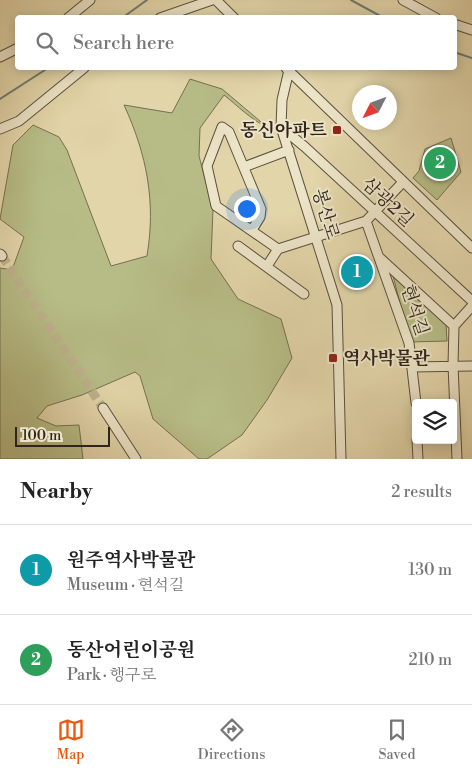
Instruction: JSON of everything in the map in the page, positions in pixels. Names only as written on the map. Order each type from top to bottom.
[{"type":"street","points":[[72,15],[90,0]]},
{"type":"street","points":[[169,15],[214,0],[231,15]]},
{"type":"street","points":[[403,0],[430,15]]},
{"type":"street","points":[[457,25],[472,30]]},
{"type":"street","points":[[0,57],[15,50]]},
{"type":"street","points":[[0,129],[19,121],[82,70]]},
{"type":"street","name":"봉산로","points":[[287,70],[282,100],[281,128],[337,305],[341,459]]},
{"type":"street","points":[[288,70],[472,248]]},
{"type":"street","points":[[252,230],[260,217],[261,209],[229,132],[222,127],[207,166],[216,206],[278,249]]},
{"type":"street","name":"삼광2길","points":[[281,128],[472,301]]},
{"type":"street","points":[[244,167],[289,150]]},
{"type":"street","points":[[267,266],[278,249],[366,221],[402,182]]},
{"type":"street","name":"현석길","points":[[366,221],[409,342],[416,399]]},
{"type":"street","points":[[238,246],[304,294]]},
{"type":"street","name":"현석길","points":[[380,258],[454,326]]},
{"type":"street","points":[[457,459],[453,365],[454,326],[472,306]]},
{"type":"street","points":[[413,367],[472,366]]},
{"type":"street","points":[[103,408],[136,459]]},
{"type":"street","points":[[417,444],[418,459]]},
{"type":"green space","points":[[190,79],[222,89],[267,127],[224,95],[200,128],[199,156],[213,209],[211,259],[238,299],[281,319],[292,358],[267,400],[242,435],[207,459],[199,459],[153,419],[140,376],[135,372],[82,395],[47,406],[37,418],[56,426],[79,425],[83,459],[0,459],[0,268],[12,270],[24,237],[0,219],[13,145],[33,125],[59,137],[67,150],[111,266],[147,256],[150,236],[148,179],[139,142],[124,105],[172,113]]},
{"type":"green space","points":[[451,138],[461,172],[437,200],[413,178],[419,171],[425,149]]},
{"type":"green space","points":[[393,276],[446,325],[447,341],[410,342]]},
{"type":"waterway","points":[[126,15],[147,0]]},
{"type":"waterway","points":[[351,0],[378,15]]},
{"type":"waterway","points":[[457,53],[472,58]]},
{"type":"waterway","points":[[0,99],[45,70]]},
{"type":"tunnel","points":[[2,256],[103,408]]},
{"type":"place","name":"동신아파트","points":[[337,130]]},
{"type":"place","name":"동산어린이공원","points":[[440,163]]},
{"type":"place","name":"원주역사박물관","points":[[357,272]]},
{"type":"place","name":"역사박물관","points":[[333,358]]}]
